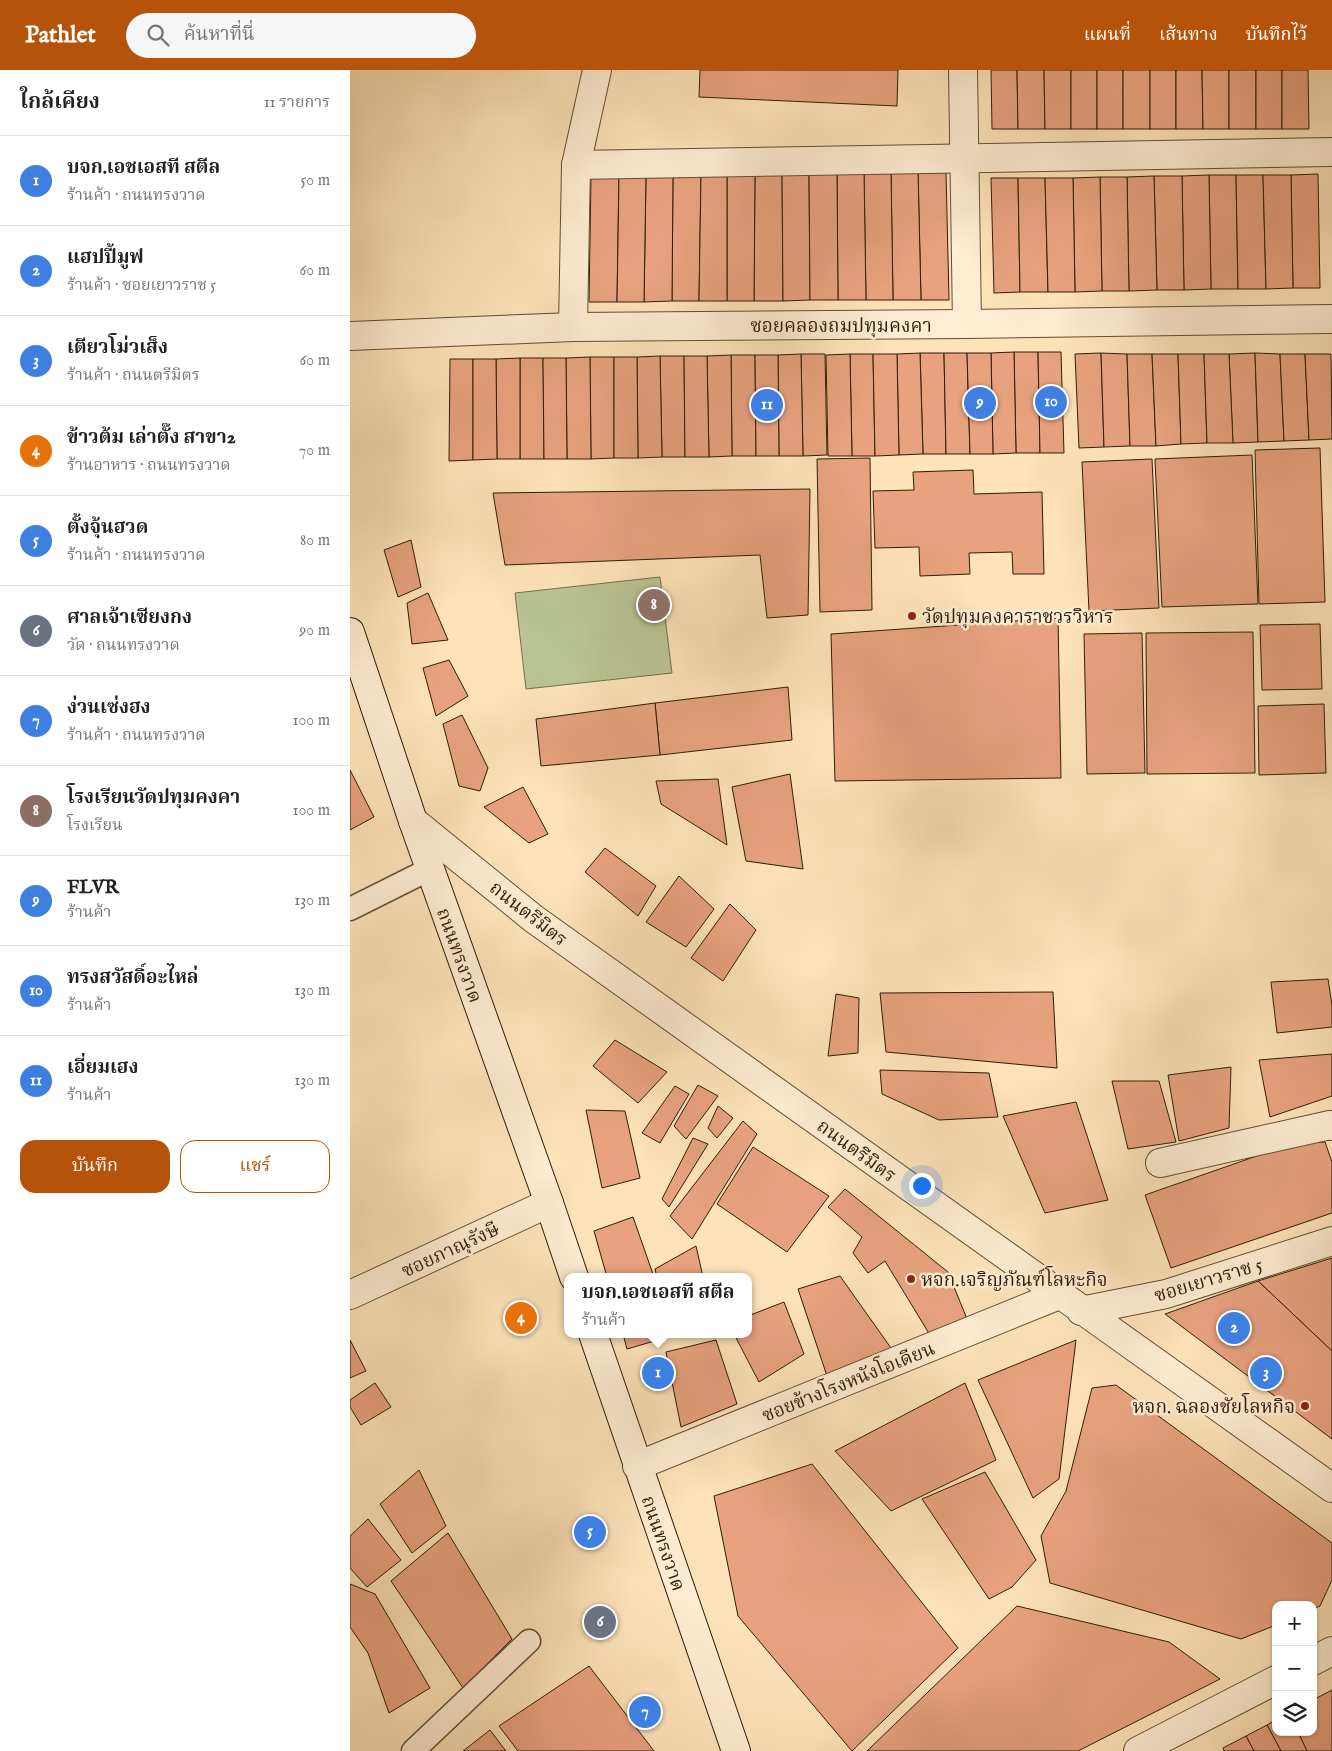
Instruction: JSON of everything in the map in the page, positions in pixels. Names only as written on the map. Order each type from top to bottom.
[{"type":"street","points":[[573,327],[576,165],[597,70]]},
{"type":"street","points":[[962,70],[967,324]]},
{"type":"street","points":[[576,165],[963,160],[1332,152]]},
{"type":"street","name":"ซอยคลองถมปทุมคงคา","points":[[350,336],[573,327],[1332,319]]},
{"type":"street","name":"ถนนทรงวาด","points":[[350,632],[413,821],[550,1203],[573,1273]]},
{"type":"street","name":"ถนนตรีมิตร","points":[[413,821],[534,919],[1058,1295],[1332,1488]]},
{"type":"street","points":[[1160,1163],[1332,1126]]},
{"type":"street","name":"ซอยภาณุรังษี","points":[[350,1295],[550,1203]]},
{"type":"street","name":"ซอยเยาวราช 5","points":[[1081,1311],[1166,1294],[1332,1240]]},
{"type":"street","name":"ซอยข้างโรงหนังโอเดียน","points":[[637,1466],[1058,1295]]},
{"type":"street","name":"ถนนทรงวาด","points":[[594,1338],[736,1751]]},
{"type":"street","points":[[1317,1659],[1332,1651]]},
{"type":"street","points":[[1138,1751],[1272,1682]]},
{"type":"lane","points":[[350,909],[430,869]]},
{"type":"lane","points":[[413,1751],[529,1642]]},
{"type":"green space","points":[[660,577],[672,673],[526,689],[515,593]]},
{"type":"building","points":[[700,70],[898,70],[897,106],[699,97]]},
{"type":"building","points":[[991,70],[1017,70],[1018,129],[992,129]]},
{"type":"building","points":[[1017,70],[1044,70],[1045,129],[1018,129]]},
{"type":"building","points":[[1044,70],[1071,70],[1071,129],[1045,129]]},
{"type":"building","points":[[1071,70],[1097,70],[1097,129],[1071,129]]},
{"type":"building","points":[[1097,70],[1123,70],[1123,129],[1097,129]]},
{"type":"building","points":[[1123,70],[1150,70],[1150,129],[1123,129]]},
{"type":"building","points":[[1150,70],[1176,70],[1176,129],[1150,129]]},
{"type":"building","points":[[1176,70],[1202,70],[1203,129],[1176,129]]},
{"type":"building","points":[[1202,70],[1229,70],[1229,129],[1203,129]]},
{"type":"building","points":[[1229,70],[1256,70],[1256,129],[1229,129]]},
{"type":"building","points":[[1256,70],[1282,70],[1282,129],[1256,129]]},
{"type":"building","points":[[1282,70],[1308,70],[1309,129],[1282,129]]},
{"type":"building","points":[[918,171],[946,171],[949,300],[921,300]]},
{"type":"building","points":[[918,171],[921,300],[893,300],[891,172]]},
{"type":"building","points":[[864,172],[891,172],[893,300],[866,300]]},
{"type":"building","points":[[864,172],[866,300],[838,300],[837,173]]},
{"type":"building","points":[[755,173],[782,173],[783,301],[754,301]]},
{"type":"building","points":[[755,173],[754,301],[727,301],[727,174]]},
{"type":"building","points":[[782,173],[809,173],[810,300],[783,301]]},
{"type":"building","points":[[809,173],[837,173],[838,300],[810,300]]},
{"type":"building","points":[[673,174],[701,174],[699,301],[672,301]]},
{"type":"building","points":[[673,174],[672,301],[644,302],[646,175]]},
{"type":"building","points":[[701,174],[727,174],[727,301],[699,301]]},
{"type":"building","points":[[1318,174],[1320,288],[1293,288],[1291,175]]},
{"type":"building","points":[[591,175],[619,175],[617,302],[589,302]]},
{"type":"building","points":[[619,175],[646,175],[644,302],[617,302]]},
{"type":"building","points":[[1209,175],[1236,175],[1238,289],[1211,289]]},
{"type":"building","points":[[1209,175],[1211,289],[1184,290],[1182,176]]},
{"type":"building","points":[[1236,175],[1263,175],[1266,289],[1238,289]]},
{"type":"building","points":[[1263,175],[1291,175],[1293,288],[1266,289]]},
{"type":"building","points":[[1154,176],[1182,176],[1184,290],[1157,290]]},
{"type":"building","points":[[1154,176],[1157,290],[1129,291],[1127,177]]},
{"type":"building","points":[[1100,177],[1127,177],[1129,291],[1102,291]]},
{"type":"building","points":[[1100,177],[1102,291],[1075,292],[1073,178]]},
{"type":"building","points":[[991,178],[1018,178],[1020,292],[994,293]]},
{"type":"building","points":[[1018,178],[1045,178],[1048,292],[1020,292]]},
{"type":"building","points":[[1045,178],[1073,178],[1075,292],[1048,292]]},
{"type":"building","points":[[1014,352],[1038,352],[1040,453],[1016,453]]},
{"type":"building","points":[[1014,352],[1016,453],[993,454],[991,353]]},
{"type":"building","points":[[1038,352],[1061,352],[1064,453],[1040,453]]},
{"type":"building","points":[[920,353],[944,353],[946,454],[923,454]]},
{"type":"building","points":[[920,353],[923,454],[899,455],[897,354]]},
{"type":"building","points":[[944,353],[967,353],[970,454],[946,454]]},
{"type":"building","points":[[967,353],[991,353],[993,454],[970,454]]},
{"type":"building","points":[[1101,353],[1104,447],[1079,448],[1075,354]]},
{"type":"building","points":[[1101,353],[1127,354],[1130,446],[1104,447]]},
{"type":"building","points":[[1255,353],[1258,442],[1233,443],[1229,354]]},
{"type":"building","points":[[1255,353],[1280,354],[1284,441],[1258,442]]},
{"type":"building","points":[[801,354],[825,354],[827,455],[803,456]]},
{"type":"building","points":[[801,354],[803,456],[779,456],[778,355]]},
{"type":"building","points":[[850,354],[873,354],[875,456],[852,456]]},
{"type":"building","points":[[850,354],[852,456],[828,456],[826,355]]},
{"type":"building","points":[[873,354],[897,354],[899,455],[875,456]]},
{"type":"building","points":[[1127,354],[1152,354],[1156,446],[1130,446]]},
{"type":"building","points":[[1152,354],[1178,354],[1181,444],[1156,446]]},
{"type":"building","points":[[1178,354],[1204,354],[1207,443],[1181,444]]},
{"type":"building","points":[[1204,354],[1229,354],[1233,443],[1207,443]]},
{"type":"building","points":[[1280,354],[1305,354],[1309,440],[1284,441]]},
{"type":"building","points":[[1305,354],[1331,354],[1332,439],[1309,440]]},
{"type":"building","points":[[731,355],[755,355],[756,456],[732,456]]},
{"type":"building","points":[[731,355],[732,456],[709,457],[707,356]]},
{"type":"building","points":[[755,355],[778,355],[779,456],[756,456]]},
{"type":"building","points":[[660,356],[684,356],[685,457],[662,457]]},
{"type":"building","points":[[660,356],[662,457],[638,458],[637,357]]},
{"type":"building","points":[[684,356],[707,356],[709,457],[685,457]]},
{"type":"building","points":[[590,357],[614,357],[614,458],[591,459]]},
{"type":"building","points":[[590,357],[591,459],[567,459],[566,358]]},
{"type":"building","points":[[614,357],[637,357],[638,458],[614,458]]},
{"type":"building","points":[[520,358],[543,358],[544,459],[520,459]]},
{"type":"building","points":[[520,358],[520,459],[497,459],[496,359]]},
{"type":"building","points":[[543,358],[566,358],[567,459],[544,459]]},
{"type":"building","points":[[450,359],[473,359],[473,460],[449,461]]},
{"type":"building","points":[[473,359],[496,359],[497,459],[473,460]]},
{"type":"building","points":[[1320,448],[1325,602],[1259,604],[1255,450]]},
{"type":"building","points":[[1252,455],[1258,604],[1162,607],[1155,459]]},
{"type":"building","points":[[870,458],[872,610],[820,612],[817,459]]},
{"type":"building","points":[[1152,459],[1159,608],[1089,611],[1082,462]]},
{"type":"building","points":[[973,470],[974,494],[1042,492],[1044,574],[1013,574],[1012,552],[969,553],[970,574],[920,576],[919,547],[875,548],[873,491],[914,490],[913,472]]},
{"type":"building","points":[[810,489],[808,615],[767,618],[760,555],[505,565],[493,493]]},
{"type":"building","points":[[411,540],[421,587],[398,597],[384,550]]},
{"type":"building","points":[[428,593],[448,640],[412,644],[407,603]]},
{"type":"building","points":[[1058,618],[1061,778],[835,781],[831,634]]},
{"type":"building","points":[[1320,624],[1322,689],[1262,690],[1260,625]]},
{"type":"building","points":[[1253,632],[1255,773],[1147,774],[1146,633]]},
{"type":"building","points":[[1142,633],[1145,773],[1087,774],[1084,634]]},
{"type":"building","points":[[449,660],[468,696],[436,716],[423,668]]},
{"type":"building","points":[[788,687],[792,740],[660,755],[655,703]]},
{"type":"building","points":[[655,703],[660,755],[541,766],[536,719]]},
{"type":"building","points":[[1324,704],[1326,773],[1259,775],[1258,706]]},
{"type":"building","points":[[462,715],[488,768],[480,791],[459,786],[443,724]]},
{"type":"building","points":[[350,770],[374,817],[350,830]]},
{"type":"building","points":[[790,774],[803,869],[746,861],[732,787]]},
{"type":"building","points":[[718,779],[727,845],[661,804],[656,781]]},
{"type":"building","points":[[523,787],[548,834],[529,843],[484,807]]},
{"type":"building","points":[[605,848],[656,886],[638,916],[585,872]]},
{"type":"building","points":[[679,876],[714,909],[686,947],[646,922]]},
{"type":"building","points":[[730,904],[756,930],[723,981],[691,958]]},
{"type":"building","points":[[1328,979],[1332,1005],[1332,1027],[1277,1033],[1271,982]]},
{"type":"building","points":[[1053,992],[1057,1068],[886,1052],[880,993]]},
{"type":"building","points":[[836,994],[859,998],[858,1053],[828,1056]]},
{"type":"building","points":[[615,1040],[667,1072],[638,1103],[593,1066]]},
{"type":"building","points":[[1332,1054],[1332,1096],[1270,1117],[1259,1060]]},
{"type":"building","points":[[1231,1067],[1229,1128],[1179,1141],[1168,1075]]},
{"type":"building","points":[[880,1070],[989,1073],[998,1117],[939,1120],[882,1094]]},
{"type":"building","points":[[1112,1081],[1159,1081],[1176,1142],[1128,1149]]},
{"type":"building","points":[[698,1085],[718,1096],[686,1139],[674,1126]]},
{"type":"building","points":[[675,1086],[689,1094],[660,1143],[642,1133]]},
{"type":"building","points":[[1076,1102],[1108,1200],[1045,1213],[1003,1116]]},
{"type":"building","points":[[718,1106],[733,1118],[717,1138],[708,1128]]},
{"type":"building","points":[[586,1110],[625,1111],[640,1178],[602,1188]]},
{"type":"building","points":[[743,1121],[757,1134],[692,1239],[670,1216]]},
{"type":"building","points":[[693,1138],[708,1144],[669,1207],[662,1199]]},
{"type":"building","points":[[1325,1142],[1332,1162],[1332,1213],[1171,1268],[1145,1195],[1294,1143]]},
{"type":"building","points":[[753,1147],[829,1196],[787,1252],[717,1204]]},
{"type":"building","points":[[845,1189],[948,1272],[967,1319],[936,1345],[885,1261],[868,1273],[853,1253],[862,1237],[828,1207]]},
{"type":"building","points":[[633,1217],[653,1273],[606,1273],[594,1231]]},
{"type":"building","points":[[696,1246],[702,1273],[656,1273],[655,1269]]},
{"type":"building","points":[[1332,1258],[1332,1351],[1258,1281]]},
{"type":"building","points":[[840,1276],[891,1348],[827,1376],[798,1289]]},
{"type":"building","points":[[1258,1281],[1332,1351],[1332,1439],[1165,1314]]},
{"type":"building","points":[[784,1302],[804,1354],[759,1382],[736,1338],[752,1338],[752,1314]]},
{"type":"building","points":[[624,1338],[665,1338],[627,1349]]},
{"type":"building","points":[[350,1340],[366,1371],[350,1378]]},
{"type":"building","points":[[716,1340],[737,1404],[681,1427],[666,1352]]},
{"type":"building","points":[[1076,1340],[1059,1479],[1033,1498],[978,1380]]},
{"type":"building","points":[[375,1383],[391,1407],[361,1425],[350,1407],[350,1400]]},
{"type":"building","points":[[965,1383],[996,1460],[891,1511],[835,1451]]},
{"type":"building","points":[[1116,1385],[1332,1543],[1332,1580],[1320,1606],[1317,1607],[1317,1601],[1272,1601],[1272,1627],[1241,1639],[1050,1583],[1041,1536],[1066,1491],[1092,1388]]},
{"type":"building","points":[[812,1464],[958,1648],[852,1751],[738,1616],[714,1496]]},
{"type":"building","points":[[419,1470],[446,1526],[412,1553],[380,1504]]},
{"type":"building","points":[[985,1472],[1036,1560],[1012,1587],[989,1599],[922,1499]]},
{"type":"building","points":[[368,1519],[401,1560],[367,1587],[350,1568],[350,1536]]},
{"type":"building","points":[[448,1533],[512,1639],[463,1688],[391,1581]]},
{"type":"building","points":[[350,1584],[375,1594],[430,1688],[389,1713],[368,1653],[350,1627]]},
{"type":"building","points":[[1017,1606],[1169,1642],[1220,1679],[1078,1751],[867,1751]]},
{"type":"building","points":[[589,1666],[654,1751],[518,1751],[499,1726]]},
{"type":"building","points":[[1332,1690],[1332,1751],[1307,1751],[1300,1736],[1317,1736],[1317,1698]]},
{"type":"building","points":[[1272,1722],[1272,1734],[1267,1725]]},
{"type":"building","points":[[1267,1725],[1281,1751],[1254,1751],[1246,1736]]},
{"type":"building","points":[[490,1730],[506,1751],[463,1751]]},
{"type":"building","points":[[1246,1736],[1254,1751],[1224,1751],[1223,1748]]},
{"type":"building","points":[[1273,1736],[1300,1736],[1307,1751],[1281,1751]]},
{"type":"place","name":"ทรงสวัสดิ์อะไหล่","points":[[1051,402]]},
{"type":"place","name":"FLVR","points":[[980,403]]},
{"type":"place","name":"เอี่ยมเฮง","points":[[767,405]]},
{"type":"place","name":"โรงเรียนวัดปทุมคงคา","points":[[654,605]]},
{"type":"place","name":"วัดปทุมคงคาราชวรวิหาร","points":[[912,616]]},
{"type":"place","name":"หจก.เจริญภัณฑ์โลหะกิจ","points":[[911,1279]]},
{"type":"place","name":"ข้าวต้ม เล่าตั๊ง สาขา2","points":[[521,1318]]},
{"type":"place","name":"แฮปปี้มูฟ","points":[[1234,1328]]},
{"type":"place","name":"บจก.เอชเอสที สตีล","points":[[658,1373]]},
{"type":"place","name":"เตียวโม่วเส็ง","points":[[1266,1373]]},
{"type":"place","name":"หจก. ฉลองชัยโลหกิจ","points":[[1305,1406]]},
{"type":"place","name":"ตั้งจุ้นฮวด","points":[[590,1532]]},
{"type":"place","name":"ศาลเจ้าเซียงกง","points":[[600,1622]]},
{"type":"place","name":"ง่วนเซ่งฮง","points":[[645,1712]]}]
